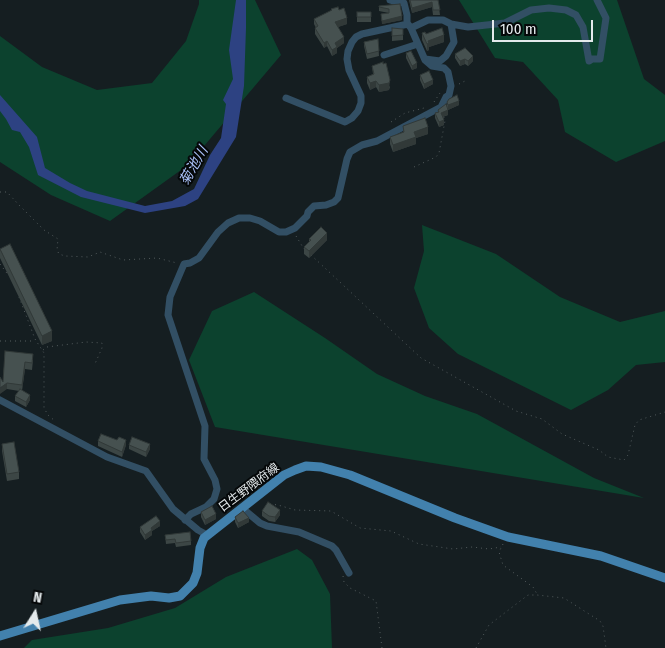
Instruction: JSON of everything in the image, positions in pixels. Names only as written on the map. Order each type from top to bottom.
[{"type":"main road","name":"日生野隈府線","points":[[207,535],[284,475],[306,466],[321,467],[350,475],[471,525],[508,538],[601,556],[665,578]]},
{"type":"main road","points":[[0,636],[120,600],[151,596],[169,598],[180,596],[193,583],[200,548],[207,535]]},
{"type":"street","points":[[184,520],[191,514],[206,507],[214,499],[217,489],[215,480],[204,459],[205,426],[168,315],[170,297],[184,264],[198,258],[218,232],[228,223],[239,218],[250,218],[260,221],[279,232],[286,232],[295,228],[314,206],[326,205],[338,198],[350,152],[356,147],[377,141],[436,106],[449,95],[451,86],[448,72],[444,68],[432,66],[425,59],[410,26],[404,3],[390,0]]},
{"type":"street","points":[[286,98],[345,122],[358,111],[361,103],[361,96],[349,70],[347,59],[352,42],[362,34],[410,26],[428,20],[443,20],[468,28],[505,23],[531,10],[549,8],[566,10],[576,14],[583,27],[589,61],[592,58],[600,59],[606,18],[597,0]]},
{"type":"street","points":[[425,59],[440,61],[446,56],[454,42],[451,24]]},
{"type":"street","points":[[384,55],[418,44]]},
{"type":"street","points":[[0,400],[107,457],[146,472],[172,509],[184,520],[207,535]]},
{"type":"street","points":[[242,508],[260,523],[267,526],[299,532],[332,546],[336,550],[346,575]]},
{"type":"path","points":[[414,166],[436,157],[439,153],[445,121],[436,106],[442,91],[467,80]]},
{"type":"path","points":[[391,122],[405,113],[427,106]]},
{"type":"path","points":[[0,192],[7,192],[44,230],[58,239],[57,250],[59,254],[88,257],[100,252],[123,260],[158,258],[184,264]]},
{"type":"path","points":[[295,228],[296,236],[303,248],[421,358],[516,411],[542,419],[562,434],[599,450],[608,457],[624,460],[628,454],[635,425],[640,420],[665,412]]},
{"type":"path","points":[[0,264],[11,278]]},
{"type":"path","points":[[18,292],[25,317],[42,350],[44,362],[44,408],[64,433]]},
{"type":"path","points":[[0,341],[36,341]]},
{"type":"path","points":[[42,350],[47,347],[86,342],[102,343],[102,348],[94,366]]},
{"type":"path","points":[[258,497],[264,504],[278,504],[300,510],[332,512],[360,528],[391,530],[419,544],[453,550],[472,547],[489,549],[501,547]]},
{"type":"path","points":[[508,538],[499,552],[503,565],[533,587],[537,594]]},
{"type":"path","points":[[346,575],[344,582],[350,588],[376,601],[382,648]]},
{"type":"path","points":[[476,648],[489,625],[528,595],[537,594],[564,598],[600,621],[603,626],[606,648]]},
{"type":"green space","points":[[199,0],[255,0],[281,55],[188,165],[110,221],[51,195],[0,162],[0,36],[42,67],[97,90],[152,83],[186,41]]},
{"type":"green space","points":[[459,0],[617,0],[644,79],[665,95],[665,141],[616,162],[565,132],[558,100],[523,62],[495,58]]},
{"type":"green space","points":[[422,225],[496,254],[560,297],[620,322],[665,311],[665,362],[636,365],[608,390],[571,410],[458,354],[429,328],[414,288],[424,251]]},
{"type":"green space","points":[[254,292],[377,374],[425,396],[477,414],[594,478],[644,498],[215,427],[189,360],[212,311]]},
{"type":"green space","points":[[297,549],[312,560],[330,594],[332,648],[24,648],[32,640],[108,628],[175,608],[226,577]]},
{"type":"water","points":[[236,0],[246,0],[246,28],[244,86],[236,137],[198,199],[185,206],[145,213],[81,197],[38,175],[29,147],[20,132],[12,130],[0,111],[0,95],[37,137],[45,168],[70,183],[87,191],[145,206],[172,201],[194,189],[210,155],[221,138],[226,104],[223,100],[233,79],[229,50]]},
{"type":"building","points":[[410,0],[438,0],[440,10],[433,10],[432,2],[412,8]]},
{"type":"building","points":[[400,4],[402,16],[382,21],[381,14],[389,13],[389,9],[379,6]]},
{"type":"building","points":[[338,7],[339,10],[344,8],[347,18],[335,22],[344,37],[335,43],[337,47],[332,50],[327,41],[324,43],[315,28],[318,26],[314,19]]},
{"type":"building","points":[[357,12],[371,12],[371,17],[357,17]]},
{"type":"building","points":[[392,28],[403,29],[403,35],[392,36]]},
{"type":"building","points":[[442,28],[444,35],[428,41],[429,43],[427,44],[422,33],[425,32],[426,34]]},
{"type":"building","points":[[378,39],[379,51],[367,54],[364,42]]},
{"type":"building","points":[[465,48],[473,56],[468,61],[465,59],[460,61],[455,54]]},
{"type":"building","points":[[411,51],[417,63],[412,66],[406,53]]},
{"type":"building","points":[[383,62],[383,64],[386,63],[389,83],[379,85],[376,81],[370,83],[367,77],[374,74],[372,66]]},
{"type":"building","points":[[429,71],[433,80],[424,84],[420,75]]},
{"type":"building","points":[[457,95],[459,101],[448,105],[449,99]]},
{"type":"building","points":[[446,104],[448,110],[441,113],[444,120],[439,122],[435,113],[439,112],[438,110]]},
{"type":"building","points":[[425,118],[428,127],[414,132],[416,137],[393,145],[390,137],[404,132],[403,126]]},
{"type":"building","points":[[321,227],[327,233],[309,251],[304,247]]},
{"type":"building","points":[[10,244],[52,331],[42,336],[0,249]]},
{"type":"building","points":[[5,351],[33,354],[32,363],[25,362],[22,385],[7,383],[0,388],[0,377],[3,382]]},
{"type":"building","points":[[20,389],[30,395],[26,402],[15,396]]},
{"type":"building","points":[[101,434],[117,440],[119,437],[126,440],[122,452],[98,441]]},
{"type":"building","points":[[132,437],[150,444],[146,452],[129,445]]},
{"type":"building","points":[[14,442],[19,472],[7,474],[2,444]]},
{"type":"building","points":[[268,502],[280,510],[275,517],[269,516],[262,511]]},
{"type":"building","points":[[212,506],[216,514],[205,520],[201,512]]},
{"type":"building","points":[[243,511],[249,518],[238,523],[235,517]]},
{"type":"building","points":[[156,516],[160,521],[145,535],[140,527]]},
{"type":"building","points":[[190,532],[191,541],[176,543],[175,539],[166,540],[165,535]]},
{"type":"water label","name":"菊池川","points":[[194,166]]}]
